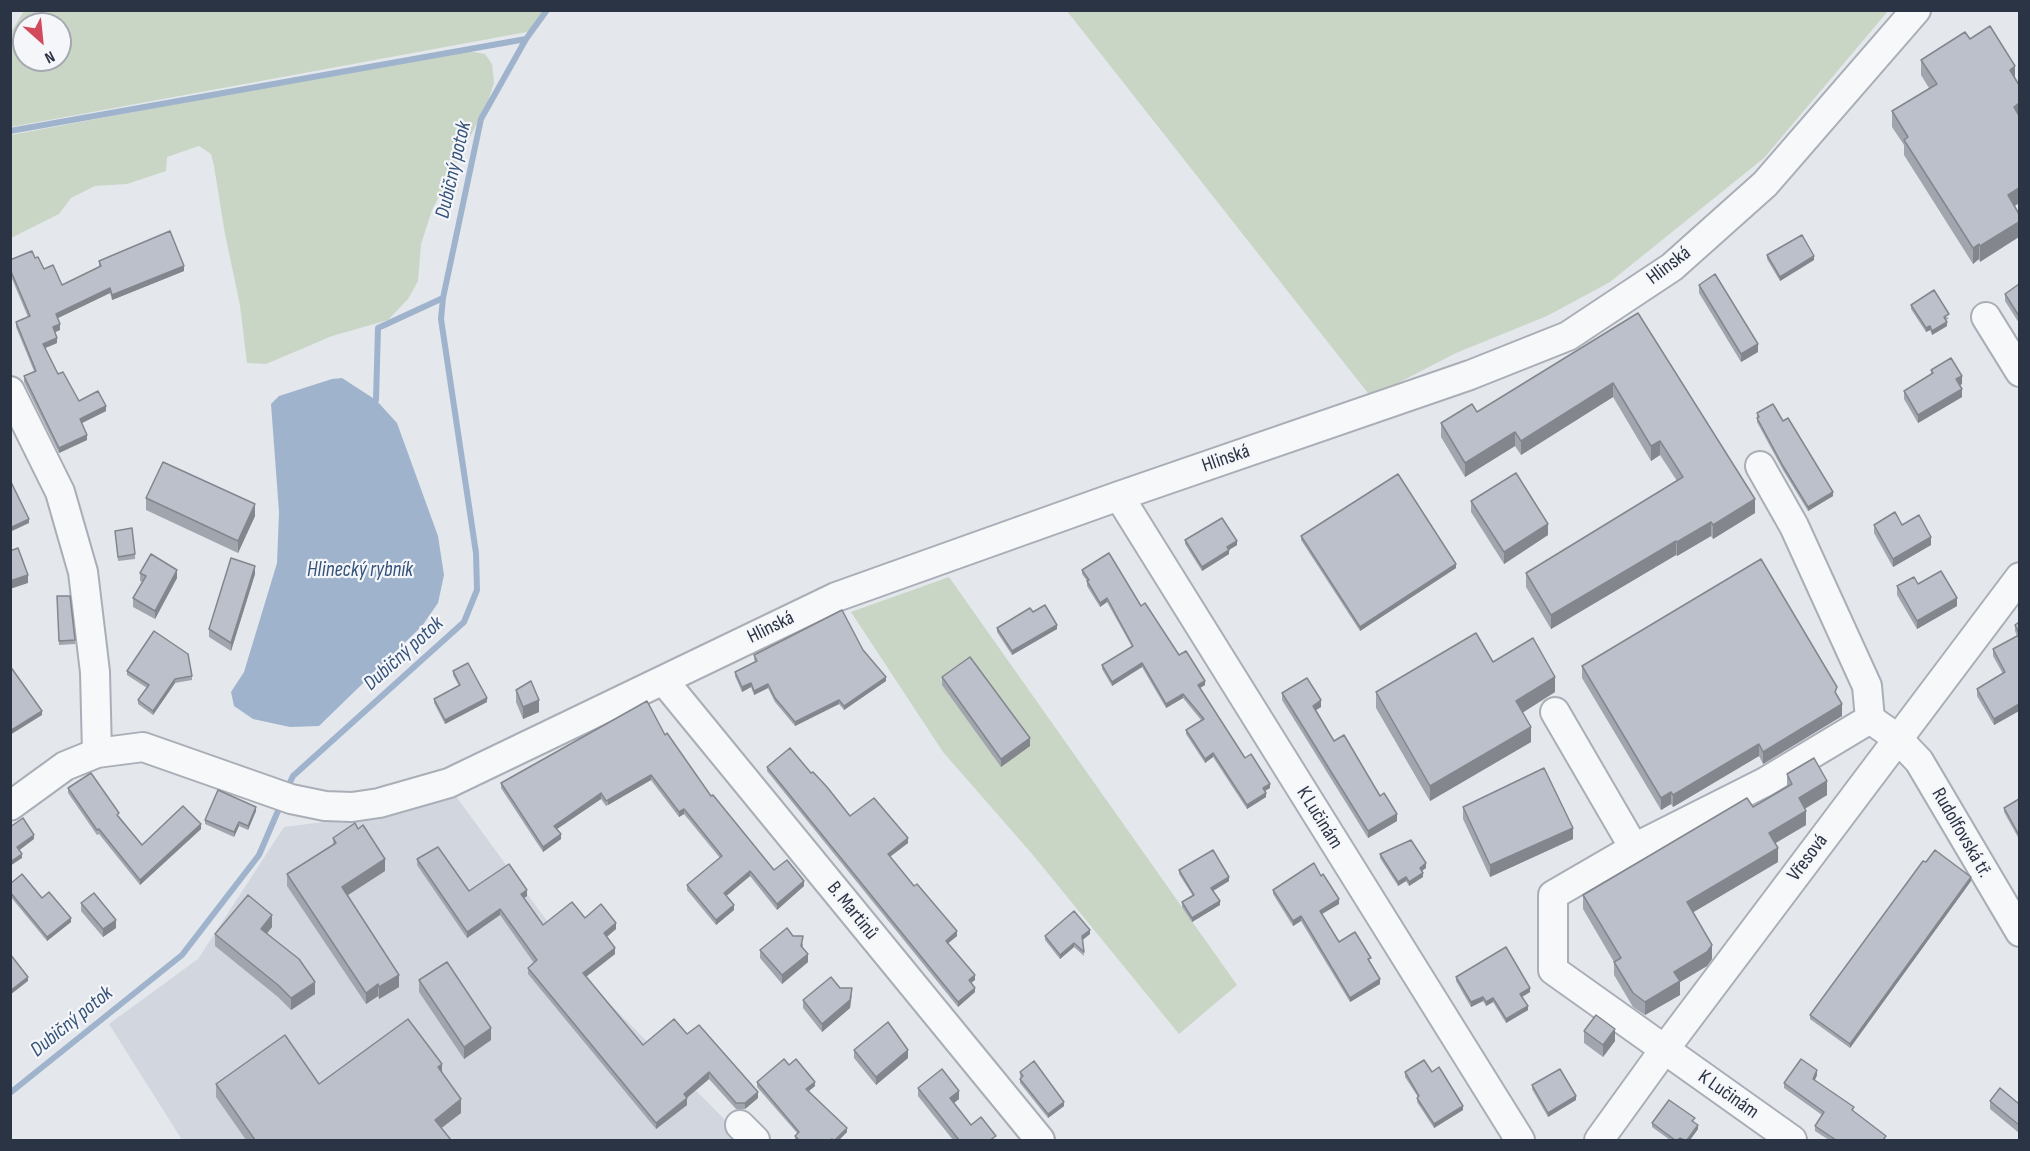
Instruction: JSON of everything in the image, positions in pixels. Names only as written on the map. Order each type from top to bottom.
[{"type":"street","name":"Hlinská","points":[[10,806],[65,766],[97,753],[143,747],[283,796],[325,806],[352,807],[379,803],[449,783],[836,597],[1470,375],[1568,336],[1672,267],[1765,184],[1916,10]]},
{"type":"street","points":[[1986,317],[2019,372]]},
{"type":"street","points":[[10,391],[60,492],[83,572],[95,672],[97,753]]},
{"type":"street","points":[[1555,712],[1634,848],[1765,782],[1870,719],[1867,686],[1794,526],[1761,466]]},
{"type":"street","name":"K Lučinám","points":[[1119,496],[1520,1140]]},
{"type":"street","name":"Vřesová","points":[[1599,1140],[2019,577]]},
{"type":"street","name":"B. Martinů","points":[[664,681],[1040,1140]]},
{"type":"street","name":"Rudolfovská tř.","points":[[1870,719],[1897,738],[1919,761],[2019,932]]},
{"type":"street","name":"K Lučinám","points":[[1634,848],[1553,895],[1553,970],[1792,1140]]},
{"type":"shaded area","points":[[450,788],[601,995],[745,1140],[182,1140],[109,1024],[198,959],[284,827],[380,815]]},
{"type":"green space","points":[[24,10],[546,11],[532,31],[11,127],[12,30],[12,72],[72,72],[72,12],[23,12]]},
{"type":"green space","points":[[1067,11],[1888,11],[1764,158],[1610,282],[1547,316],[1456,353],[1371,397]]},
{"type":"green space","points":[[463,50],[485,54],[492,64],[494,83],[487,104],[432,210],[421,244],[418,281],[408,299],[388,320],[332,336],[266,364],[247,363],[240,305],[214,166],[211,154],[199,146],[167,157],[166,171],[127,184],[95,186],[71,198],[59,214],[11,238],[11,135]]},
{"type":"green space","points":[[949,577],[1237,985],[1179,1034],[1033,855],[943,752],[851,612]]},
{"type":"water","name":"Hlinecký rybník","points":[[342,378],[376,400],[397,423],[438,536],[444,575],[438,603],[422,626],[319,726],[290,727],[253,719],[234,706],[231,692],[244,672],[277,563],[279,512],[271,404],[279,396]]},
{"type":"building","points":[[1990,26],[2015,66],[2010,70],[2019,85],[2019,103],[2014,107],[2019,116],[2019,188],[2008,195],[2019,214],[2019,222],[1973,248],[1904,140],[1908,137],[1892,111],[1937,84],[1921,60],[1965,32],[1970,39]]},
{"type":"building","points":[[170,231],[184,266],[112,295],[110,288],[56,314],[60,324],[53,327],[57,338],[43,344],[58,374],[63,372],[79,401],[98,391],[106,406],[80,419],[87,435],[59,448],[24,376],[36,371],[16,322],[30,316],[10,269],[10,260],[32,251],[44,269],[53,265],[62,285],[101,266],[99,261]]},
{"type":"building","points":[[1802,235],[1814,256],[1780,277],[1767,255]]},
{"type":"building","points":[[1715,274],[1758,344],[1741,354],[1699,285]]},
{"type":"building","points":[[2019,284],[2019,316],[2005,294]]},
{"type":"building","points":[[1934,290],[1949,314],[1944,317],[1947,322],[1932,331],[1930,326],[1926,328],[1911,305]]},
{"type":"building","points":[[1638,313],[1755,499],[1713,525],[1711,522],[1676,541],[1551,615],[1526,573],[1683,477],[1660,441],[1651,446],[1613,383],[1521,441],[1515,432],[1465,463],[1441,423],[1472,404],[1477,412]]},
{"type":"building","points":[[1951,358],[1962,376],[1956,379],[1962,389],[1918,415],[1904,391],[1933,373],[1931,370]]},
{"type":"building","points":[[1773,404],[1783,421],[1788,418],[1833,492],[1808,507],[1757,418],[1759,417],[1757,413]]},
{"type":"building","points":[[163,462],[255,504],[238,541],[146,498]]},
{"type":"building","points":[[1516,473],[1548,524],[1504,552],[1471,501]]},
{"type":"building","points":[[1398,474],[1456,564],[1360,627],[1301,536]]},
{"type":"building","points":[[11,482],[29,519],[12,527],[10,524]]},
{"type":"building","points":[[1895,512],[1902,525],[1919,515],[1931,537],[1893,559],[1874,525]]},
{"type":"building","points":[[1222,518],[1237,541],[1227,547],[1229,550],[1202,567],[1185,540]]},
{"type":"building","points":[[132,528],[135,554],[118,557],[115,531]]},
{"type":"building","points":[[18,548],[28,575],[10,581],[10,551]]},
{"type":"building","points":[[1109,553],[1141,606],[1145,603],[1179,655],[1186,651],[1205,681],[1198,685],[1245,758],[1251,754],[1270,784],[1263,788],[1266,793],[1247,805],[1213,753],[1205,759],[1186,730],[1204,719],[1183,694],[1166,704],[1142,663],[1112,682],[1102,665],[1133,646],[1107,598],[1100,603],[1082,570]]},
{"type":"building","points":[[151,554],[177,570],[155,611],[133,598],[146,576],[140,573]]},
{"type":"building","points":[[231,558],[255,566],[231,643],[209,629]]},
{"type":"building","points":[[1761,559],[1837,687],[1835,692],[1842,704],[1763,752],[1759,744],[1673,795],[1671,792],[1661,798],[1582,666]]},
{"type":"building","points":[[1941,571],[1957,598],[1917,621],[1897,586],[1914,577],[1918,584]]},
{"type":"building","points":[[57,596],[70,596],[75,640],[59,641]]},
{"type":"building","points":[[1045,605],[1057,625],[1012,651],[997,628],[1030,608],[1033,612]]},
{"type":"building","points":[[842,610],[863,650],[886,677],[844,706],[839,700],[795,722],[775,698],[768,684],[754,691],[751,683],[742,687],[735,672],[757,661],[754,655]]},
{"type":"building","points":[[154,631],[188,654],[192,676],[175,679],[153,711],[138,700],[149,685],[127,671]]},
{"type":"building","points":[[1476,633],[1493,662],[1533,638],[1555,677],[1516,701],[1531,727],[1430,786],[1376,692]]},
{"type":"building","points":[[2019,635],[2019,704],[1994,719],[1977,689],[2005,672],[1993,649]]},
{"type":"building","points":[[970,657],[1030,738],[1001,759],[942,677]]},
{"type":"building","points":[[468,663],[487,698],[445,720],[434,699],[460,685],[453,671]]},
{"type":"building","points":[[10,666],[42,711],[10,731],[11,702]]},
{"type":"building","points":[[1307,678],[1321,700],[1313,706],[1334,741],[1344,735],[1380,796],[1384,793],[1397,814],[1368,831],[1282,693]]},
{"type":"building","points":[[531,681],[539,700],[523,707],[516,690]]},
{"type":"building","points":[[647,701],[665,735],[667,733],[711,796],[713,795],[774,870],[787,860],[804,881],[777,904],[750,871],[724,893],[734,905],[716,920],[687,885],[722,856],[684,809],[679,812],[651,775],[606,801],[601,793],[554,826],[561,834],[543,847],[501,783]]},
{"type":"building","points":[[790,748],[811,773],[813,772],[827,787],[850,816],[874,798],[908,838],[888,854],[914,886],[917,884],[957,931],[946,941],[975,975],[969,980],[975,988],[958,1002],[767,767]]},
{"type":"building","points":[[1814,758],[1827,781],[1799,798],[1806,811],[1769,833],[1778,848],[1687,902],[1712,945],[1707,952],[1674,972],[1680,981],[1645,1002],[1633,993],[1614,962],[1621,958],[1583,895],[1747,798],[1753,807],[1792,784],[1787,774]]},
{"type":"building","points":[[1544,768],[1573,828],[1490,865],[1463,807]]},
{"type":"building","points":[[91,773],[119,813],[117,815],[142,845],[183,806],[201,824],[140,880],[99,829],[97,830],[68,788]]},
{"type":"building","points":[[218,790],[256,807],[248,826],[239,822],[234,832],[205,820]]},
{"type":"building","points":[[2019,799],[2019,835],[2004,808]]},
{"type":"building","points":[[23,818],[34,835],[17,847],[22,854],[10,862],[10,827]]},
{"type":"building","points":[[355,823],[358,829],[363,825],[385,859],[342,887],[399,975],[379,987],[378,984],[366,993],[287,874],[336,843],[333,838]]},
{"type":"building","points":[[1411,840],[1426,863],[1420,868],[1423,873],[1409,882],[1406,877],[1398,882],[1380,854]]},
{"type":"building","points":[[438,847],[469,891],[509,864],[527,890],[521,894],[543,925],[572,902],[585,918],[601,904],[616,923],[604,933],[615,948],[583,973],[643,1045],[674,1019],[687,1034],[699,1025],[758,1092],[745,1103],[736,1103],[709,1072],[684,1094],[687,1098],[656,1123],[528,968],[537,960],[500,909],[467,932],[417,859]]},
{"type":"building","points":[[1213,850],[1229,877],[1211,888],[1220,901],[1192,918],[1182,902],[1194,895],[1179,870]]},
{"type":"building","points":[[1935,850],[1971,877],[1850,1044],[1810,1015],[1923,861],[1926,862]]},
{"type":"building","points":[[1314,863],[1339,899],[1320,911],[1339,942],[1355,932],[1371,958],[1368,959],[1380,979],[1350,998],[1301,916],[1293,921],[1273,890]]},
{"type":"building","points":[[22,874],[42,898],[49,892],[71,918],[47,937],[10,892],[10,884]]},
{"type":"building","points":[[94,893],[116,920],[103,929],[81,903]]},
{"type":"building","points":[[248,895],[272,915],[261,929],[299,959],[315,982],[291,998],[215,934]]},
{"type":"building","points":[[1074,911],[1090,930],[1082,936],[1084,952],[1074,943],[1060,955],[1045,936]]},
{"type":"building","points":[[787,928],[793,936],[803,936],[801,946],[808,954],[782,975],[760,950]]},
{"type":"building","points":[[1506,947],[1530,988],[1520,994],[1528,1006],[1506,1019],[1493,998],[1486,1002],[1483,997],[1471,1002],[1456,977]]},
{"type":"building","points":[[10,954],[28,977],[10,991]]},
{"type":"building","points":[[447,962],[491,1028],[464,1047],[419,980]]},
{"type":"building","points":[[831,977],[840,988],[852,988],[850,1000],[822,1024],[803,1000]]},
{"type":"building","points":[[1596,1015],[1615,1029],[1603,1045],[1584,1031]]},
{"type":"building","points":[[408,1019],[442,1064],[438,1067],[461,1099],[435,1120],[451,1140],[255,1140],[216,1084],[285,1035],[319,1084]]},
{"type":"building","points":[[888,1022],[908,1050],[876,1077],[854,1050]]},
{"type":"building","points":[[784,1059],[789,1065],[796,1059],[815,1082],[806,1089],[847,1128],[835,1140],[799,1140],[795,1136],[799,1132],[757,1082]]},
{"type":"building","points":[[1801,1059],[1817,1070],[1813,1079],[1854,1107],[1852,1110],[1886,1136],[1883,1140],[1836,1140],[1815,1126],[1824,1112],[1784,1083]]},
{"type":"building","points":[[1424,1060],[1432,1072],[1439,1067],[1463,1106],[1434,1124],[1417,1098],[1419,1096],[1405,1072]]},
{"type":"building","points":[[1034,1061],[1064,1102],[1048,1114],[1020,1079],[1023,1076],[1020,1072]]},
{"type":"building","points":[[942,1069],[959,1091],[950,1098],[971,1125],[981,1117],[996,1136],[990,1140],[959,1140],[918,1088]]},
{"type":"building","points":[[1560,1069],[1576,1096],[1548,1113],[1532,1085]]},
{"type":"building","points":[[2000,1088],[2019,1104],[2019,1125],[1990,1101]]},
{"type":"building","points":[[1669,1100],[1695,1118],[1692,1121],[1698,1125],[1687,1140],[1680,1138],[1675,1140],[1652,1123]]},
{"type":"waterway","name":"Dubičný potok","points":[[287,789],[293,776],[464,622],[477,590],[476,553],[441,319],[443,298],[481,119],[526,39],[547,10]]},
{"type":"waterway","points":[[10,131],[526,39]]},
{"type":"waterway","points":[[376,400],[378,328],[443,298]]},
{"type":"waterway","name":"Dubičný potok","points":[[10,1093],[182,955],[259,855],[281,804]]}]
